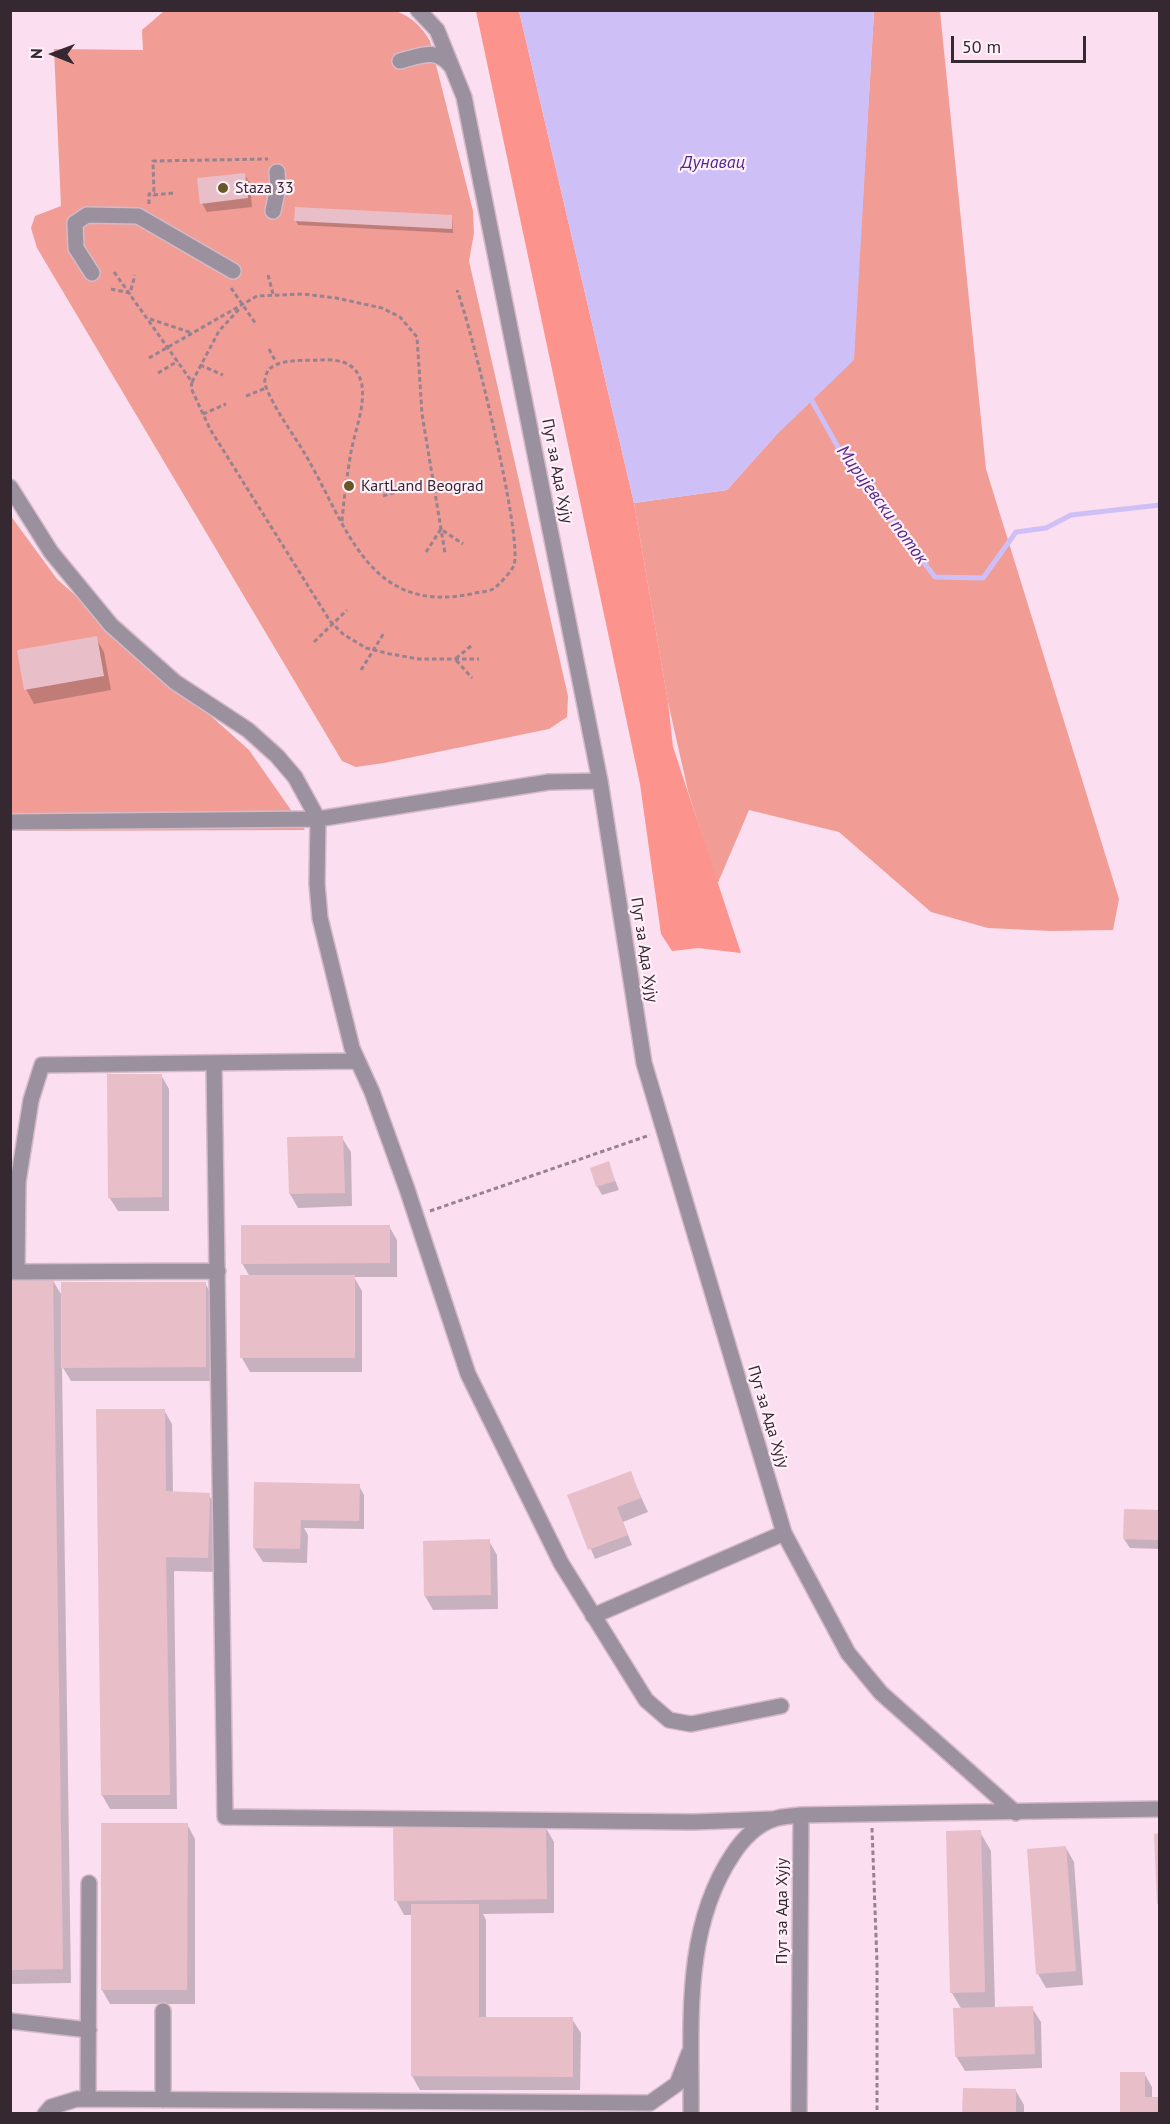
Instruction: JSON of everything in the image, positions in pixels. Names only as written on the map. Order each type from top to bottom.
[{"type":"lane","name":"Пут за Ада Хују","points":[[423,13],[437,30],[464,97],[600,781],[644,1063],[784,1533],[848,1653],[861,1669],[881,1693],[1017,1813]]},
{"type":"lane","points":[[400,61],[429,53],[444,57],[455,70]]},
{"type":"lane","points":[[273,211],[278,187],[277,165]]},
{"type":"lane","points":[[92,273],[76,248],[75,223],[87,215],[138,216],[233,271]]},
{"type":"lane","points":[[10,487],[51,552],[111,625],[175,682],[248,730],[278,756],[295,777],[318,819],[317,884],[320,918],[352,1047],[372,1092],[468,1374],[561,1563],[646,1700],[669,1720],[691,1724],[781,1706]]},
{"type":"lane","points":[[10,822],[318,819],[489,794],[549,782],[600,781]]},
{"type":"lane","points":[[218,1271],[14,1272],[18,1182],[31,1100],[42,1065],[357,1061]]},
{"type":"lane","points":[[214,1064],[225,1817],[693,1822],[773,1819],[801,1815],[1160,1809]]},
{"type":"lane","points":[[593,1616],[784,1533]]},
{"type":"lane","name":"Пут за Ада Хују","points":[[799,2114],[801,1815]]},
{"type":"lane","points":[[691,2114],[696,1950],[706,1905],[742,1841],[773,1819]]},
{"type":"lane","points":[[88,2099],[89,1883]]},
{"type":"lane","points":[[163,2011],[163,2100]]},
{"type":"lane","points":[[10,2021],[88,2030]]},
{"type":"lane","points":[[45,2114],[62,2103],[88,2099],[650,2103],[677,2084],[692,2045]]},
{"type":"path","points":[[173,193],[154,195],[153,161],[277,165]]},
{"type":"path","points":[[114,272],[192,382]]},
{"type":"path","points":[[130,293],[135,275]]},
{"type":"path","points":[[268,275],[273,294]]},
{"type":"path","points":[[231,287],[256,324]]},
{"type":"path","points":[[111,289],[130,293]]},
{"type":"path","points":[[342,521],[362,386],[357,373],[346,363],[332,359],[276,362],[268,370],[266,388],[362,558],[391,585],[420,597],[460,596],[493,589],[514,566],[514,543],[504,483],[468,318],[457,291]]},
{"type":"path","points":[[149,358],[257,296],[303,294],[336,298],[382,308],[400,317],[417,337],[422,414],[445,553]]},
{"type":"path","points":[[244,304],[219,331],[200,365],[191,388],[203,414],[333,624],[343,633],[372,650],[419,658],[479,659]]},
{"type":"path","points":[[148,319],[193,333]]},
{"type":"path","points":[[269,349],[276,362]]},
{"type":"path","points":[[158,373],[178,361]]},
{"type":"path","points":[[200,365],[223,375]]},
{"type":"path","points":[[246,396],[266,388]]},
{"type":"path","points":[[203,414],[226,404]]},
{"type":"path","points":[[383,496],[432,481]]},
{"type":"path","points":[[441,529],[463,544]]},
{"type":"path","points":[[426,552],[441,529]]},
{"type":"path","points":[[314,642],[347,610]]},
{"type":"path","points":[[361,670],[384,633]]},
{"type":"path","points":[[455,659],[471,646]]},
{"type":"path","points":[[455,659],[472,678]]},
{"type":"path","points":[[415,1216],[663,1130]]},
{"type":"path","points":[[872,1815],[877,1963],[877,2114]]},
{"type":"shaded area","name":"KartLand Beograd","points":[[164,11],[396,11],[416,23],[430,41],[473,211],[474,233],[469,261],[568,696],[567,717],[549,729],[384,763],[356,767],[342,761],[37,248],[31,228],[35,216],[61,206],[54,49],[143,50],[142,30]]},
{"type":"shaded area","points":[[476,11],[519,11],[634,503],[668,702],[673,747],[741,953],[698,948],[672,951],[661,934],[640,784]]},
{"type":"shaded area","points":[[874,11],[940,11],[986,469],[1119,899],[1113,930],[1051,931],[988,928],[931,912],[839,832],[749,810],[717,885],[688,791],[668,702],[634,503],[727,490],[777,434],[853,360]]},
{"type":"shaded area","points":[[10,515],[57,579],[249,750],[305,830],[11,831]]},
{"type":"water","name":"Дунавац","points":[[519,11],[874,11],[854,360],[777,434],[727,490],[634,503]]},
{"type":"building","name":"Staza 33","points":[[245,173],[248,198],[200,204],[197,178]]},
{"type":"building","points":[[295,207],[452,215],[452,229],[294,221]]},
{"type":"building","points":[[97,636],[104,676],[24,690],[17,650]]},
{"type":"building","points":[[107,1074],[162,1074],[162,1197],[108,1198]]},
{"type":"building","points":[[343,1136],[345,1193],[289,1194],[287,1137]]},
{"type":"building","points":[[609,1161],[615,1181],[596,1187],[590,1168]]},
{"type":"building","points":[[241,1225],[390,1225],[390,1263],[241,1264]]},
{"type":"building","points":[[240,1275],[355,1275],[355,1358],[240,1358]]},
{"type":"building","points":[[53,1277],[63,1969],[10,1970],[10,1278]]},
{"type":"building","points":[[61,1282],[206,1282],[206,1367],[61,1368]]},
{"type":"building","points":[[96,1409],[165,1409],[166,1491],[210,1493],[208,1558],[166,1557],[170,1795],[101,1795]]},
{"type":"building","points":[[631,1471],[641,1498],[617,1507],[628,1535],[588,1550],[567,1495]]},
{"type":"building","points":[[254,1482],[360,1484],[359,1521],[301,1520],[300,1549],[253,1548]]},
{"type":"building","points":[[1124,1509],[1160,1510],[1160,1540],[1123,1539]]},
{"type":"building","points":[[490,1539],[491,1595],[424,1596],[423,1541]]},
{"type":"building","points":[[101,1823],[188,1823],[187,1990],[101,1990]]},
{"type":"building","points":[[546,1826],[547,1899],[394,1901],[393,1828]]},
{"type":"building","points":[[981,1830],[985,1992],[950,1993],[946,1831]]},
{"type":"building","points":[[1160,1833],[1160,1904],[1157,1904],[1154,1834]]},
{"type":"building","points":[[1066,1846],[1076,1971],[1036,1974],[1027,1849]]},
{"type":"building","points":[[411,1904],[479,1904],[479,2017],[573,2017],[573,2077],[411,2076]]},
{"type":"building","points":[[1033,2006],[1035,2054],[955,2057],[953,2008]]},
{"type":"building","points":[[1120,2072],[1145,2072],[1145,2097],[1160,2097],[1160,2114],[1120,2114]]},
{"type":"building","points":[[963,2088],[1016,2089],[1016,2114],[962,2114]]},
{"type":"waterway","name":"Миријевски поток","points":[[812,401],[843,456],[935,577],[983,578],[1016,532],[1046,528],[1071,515],[1160,505]]},
{"type":"place","name":"Staza 33","points":[[223,188]]},
{"type":"place","name":"KartLand Beograd","points":[[349,486]]}]
